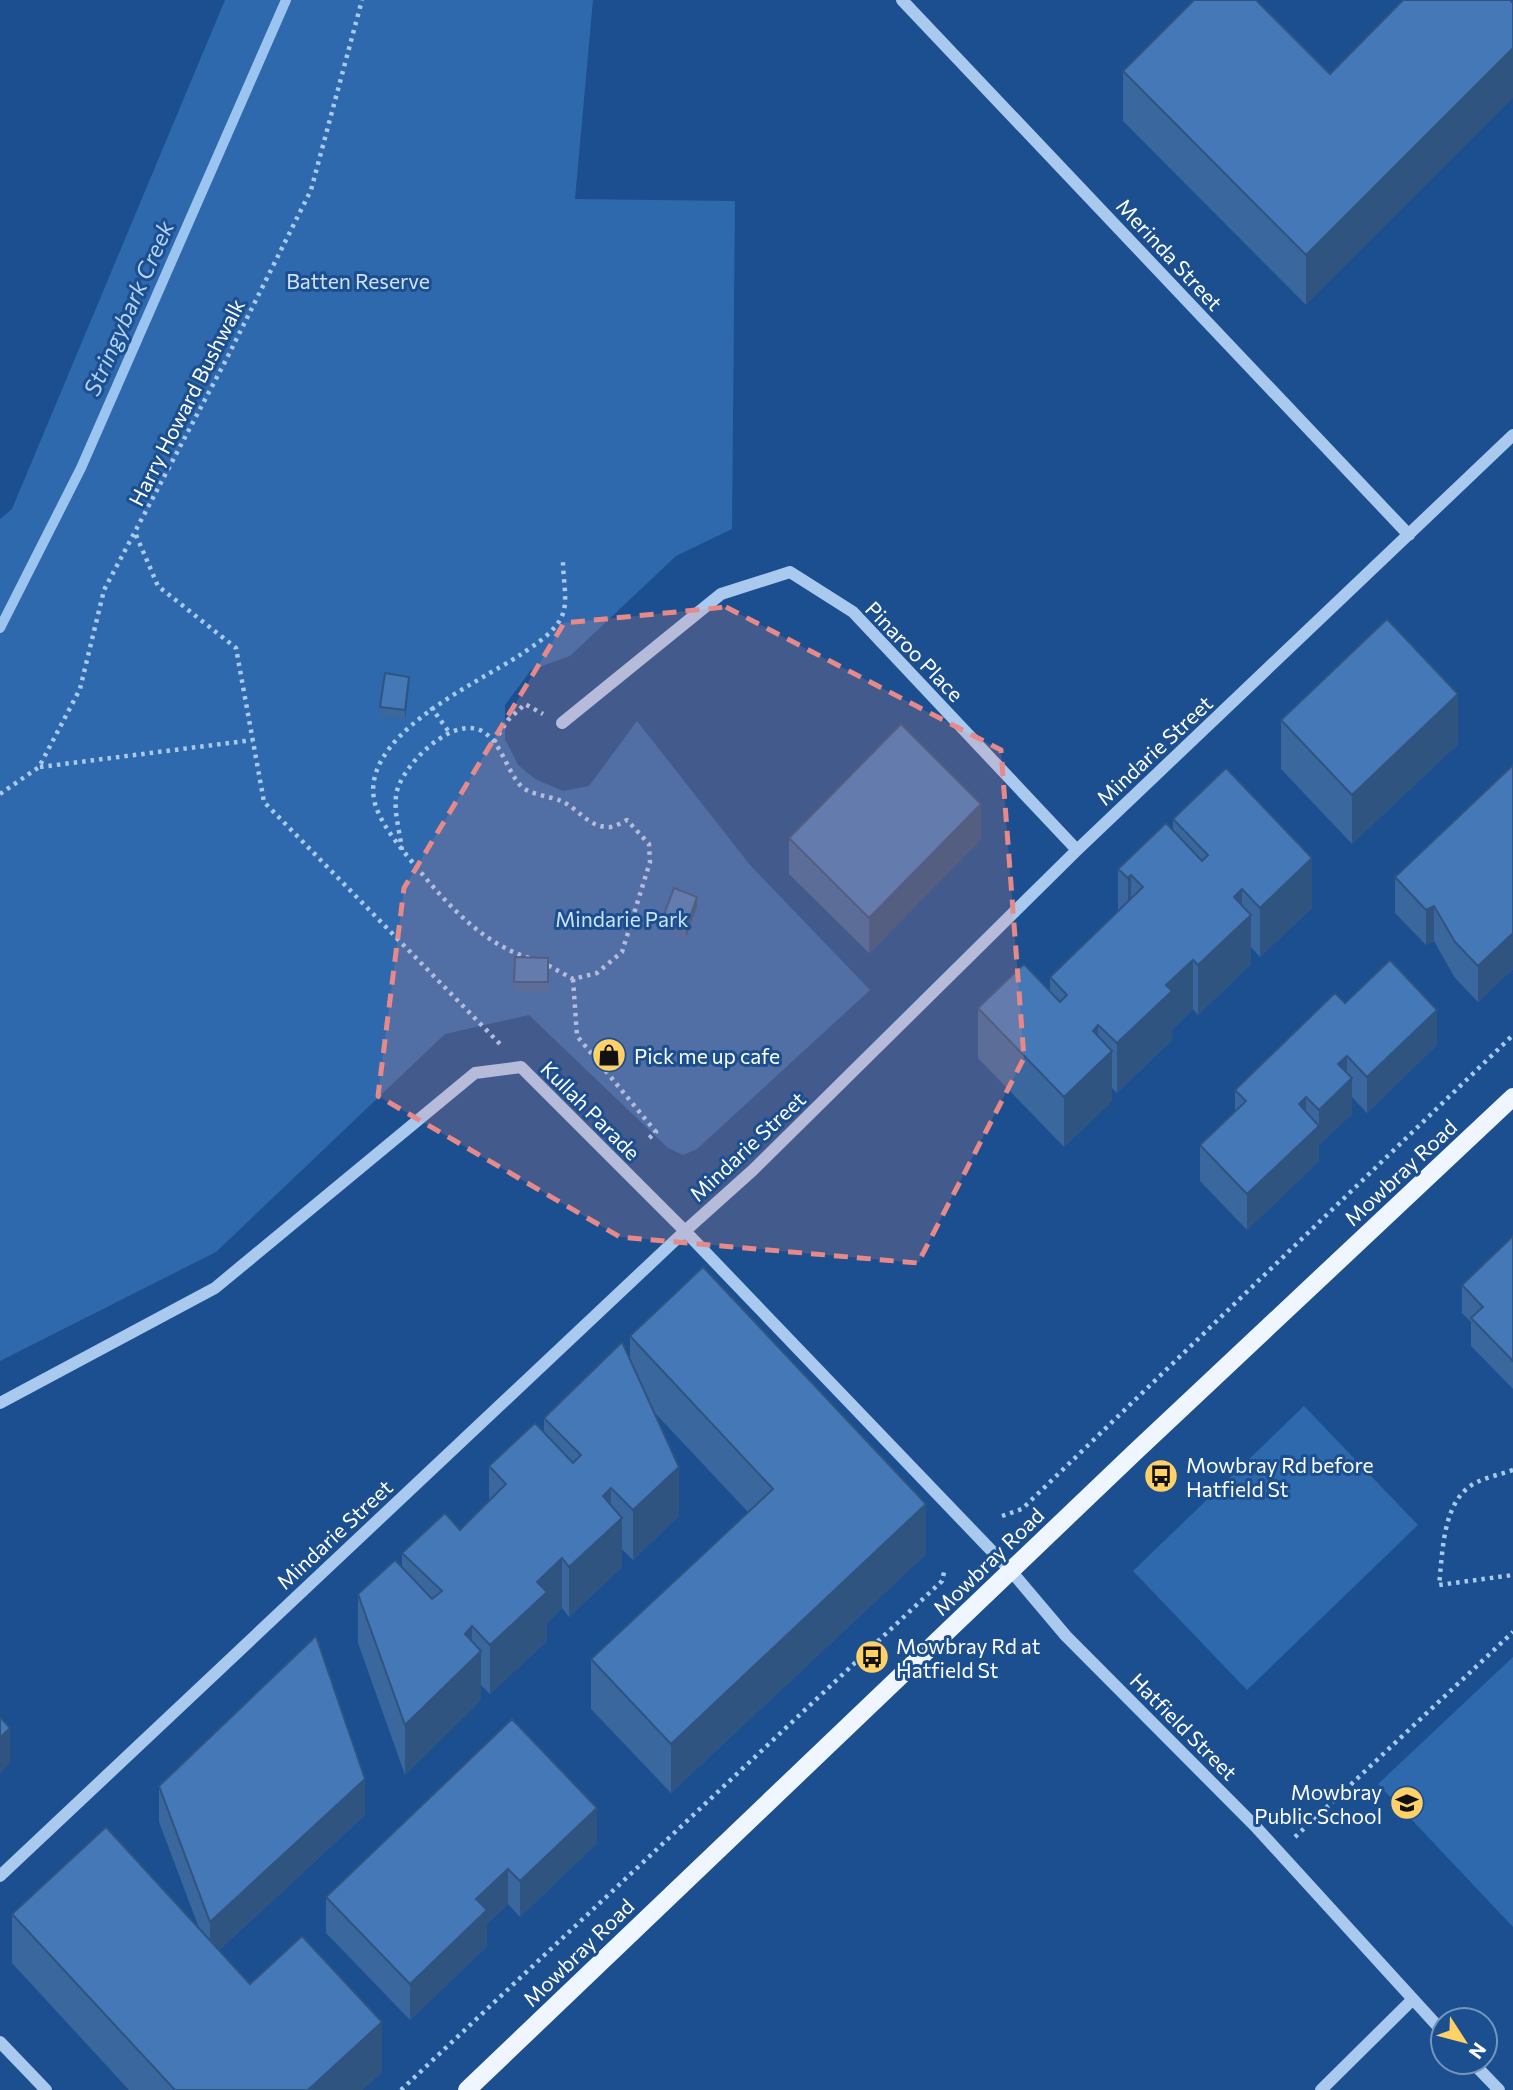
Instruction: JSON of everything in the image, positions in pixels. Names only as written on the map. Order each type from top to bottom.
[{"type":"main road","name":"Mowbray Road","points":[[467,2090],[1513,1097]]},
{"type":"street","name":"Merinda Street","points":[[902,0],[1409,535]]},
{"type":"street","name":"Mindarie Street","points":[[0,1875],[685,1231],[754,1170],[1077,850],[1513,435]]},
{"type":"street","name":"Pinaroo Place","points":[[562,723],[721,594],[790,572],[853,612],[1077,850]]},
{"type":"street","name":"Kullah Parade","points":[[0,1403],[215,1288],[475,1073],[522,1067],[685,1231],[1011,1571]]},
{"type":"street","name":"Hatfield Street","points":[[1011,1571],[1066,1636],[1279,1852],[1429,2018]]},
{"type":"street","points":[[1321,2090],[1412,2000]]},
{"type":"street","points":[[0,2042],[46,2090]]},
{"type":"street","points":[[1486,2076],[1499,2090]]},
{"type":"path","name":"Harry Howard Bushwalk","points":[[0,794],[40,767],[80,690],[104,590],[136,534],[311,190],[362,0]]},
{"type":"path","points":[[136,534],[158,586],[236,648],[264,802],[522,1067]]},
{"type":"path","points":[[402,850],[396,795],[408,765],[449,732],[467,729],[484,731],[494,742],[505,764],[523,789],[564,802],[593,824],[610,828],[627,820],[649,844],[650,862],[622,951],[597,973],[573,979],[492,941],[450,908],[402,850],[376,807],[375,781],[387,751],[431,707],[482,680],[543,640],[564,612],[562,562]]},
{"type":"path","points":[[494,742],[509,720],[526,705],[562,723]]},
{"type":"path","points":[[431,707],[449,732]]},
{"type":"path","points":[[40,767],[253,740]]},
{"type":"path","points":[[573,979],[577,1036],[656,1132],[648,1140]]},
{"type":"path","points":[[1002,1516],[1022,1510],[1513,1035]]},
{"type":"path","points":[[1513,1470],[1476,1482],[1459,1496],[1447,1525],[1439,1585],[1513,1575]]},
{"type":"path","points":[[401,2090],[942,1581],[945,1567]]},
{"type":"path","points":[[1279,1852],[1513,1632]]},
{"type":"highlighted area","points":[[726,607],[1001,750],[1024,1058],[918,1263],[620,1237],[378,1096],[404,888],[564,623]]},
{"type":"green space","name":"Batten Reserve","points":[[225,0],[593,0],[575,199],[735,201],[732,529],[676,556],[570,656],[531,670],[505,705],[505,739],[518,765],[535,779],[563,791],[589,786],[637,721],[750,865],[870,990],[697,1149],[683,1155],[668,1148],[529,1015],[445,1034],[216,1252],[0,1361],[0,519],[12,509]]},
{"type":"green space","points":[[1304,1406],[1418,1525],[1247,1690],[1133,1571]]},
{"type":"green space","points":[[1513,1657],[1513,1927],[1378,1784]]},
{"type":"building","points":[[1194,0],[1256,0],[1330,74],[1403,0],[1510,0],[1513,3],[1513,48],[1306,255],[1123,71]]},
{"type":"building","points":[[1387,619],[1458,694],[1352,795],[1281,720]]},
{"type":"building","points":[[385,673],[409,677],[405,710],[380,707]]},
{"type":"building","points":[[901,724],[981,804],[869,918],[789,838]]},
{"type":"building","points":[[1513,765],[1513,933],[1478,966],[1455,942],[1434,906],[1426,910],[1395,877]]},
{"type":"building","points":[[1226,768],[1312,858],[1260,908],[1242,889],[1234,897],[1251,915],[1198,965],[1193,960],[1166,985],[1172,991],[1117,1043],[1098,1025],[1093,1031],[1112,1051],[1064,1097],[978,1008],[1024,964],[1060,1002],[1067,995],[1050,977],[1143,887],[1131,875],[1128,878],[1118,869],[1166,823],[1202,861],[1208,855],[1173,819]]},
{"type":"building","points":[[674,888],[697,897],[686,928],[662,920]]},
{"type":"building","points":[[515,957],[548,958],[548,982],[514,982]]},
{"type":"building","points":[[1390,960],[1437,1010],[1367,1077],[1347,1056],[1338,1064],[1352,1078],[1319,1110],[1306,1097],[1299,1104],[1319,1126],[1247,1194],[1200,1145],[1246,1101],[1235,1090],[1335,993],[1345,1003]]},
{"type":"building","points":[[1513,1236],[1513,1361],[1471,1318],[1483,1307],[1462,1285]]},
{"type":"building","points":[[703,1267],[926,1504],[671,1744],[591,1659],[773,1489],[630,1336]]},
{"type":"building","points":[[622,1342],[679,1467],[633,1510],[611,1488],[603,1496],[622,1518],[569,1567],[562,1558],[537,1582],[547,1592],[490,1645],[472,1626],[465,1634],[481,1651],[405,1725],[358,1594],[395,1560],[432,1599],[442,1591],[402,1553],[445,1513],[460,1530],[506,1484],[489,1466],[535,1423],[573,1463],[581,1455],[544,1418]]},
{"type":"building","points":[[316,1636],[365,1779],[210,1922],[159,1786]]},
{"type":"building","points":[[0,1717],[10,1728],[0,1738]]},
{"type":"building","points":[[512,1719],[597,1808],[520,1881],[508,1869],[476,1899],[487,1910],[410,1984],[326,1897]]},
{"type":"building","points":[[106,1827],[250,1984],[302,1936],[382,2022],[308,2090],[175,2090],[12,1914]]},
{"type":"waterway","name":"Stringybark Creek","points":[[0,628],[81,468],[286,0]]},
{"type":"place","name":"Pick me up cafe","points":[[609,1055]]},
{"type":"place","name":"Mowbray Rd before Hatfield St","points":[[1161,1476]]},
{"type":"place","name":"Mowbray Rd at Hatfield St","points":[[872,1657]]},
{"type":"place","name":"Mowbray Public School","points":[[1407,1803]]},
{"type":"park label","name":"Mindarie Park","points":[[622,918]]}]
